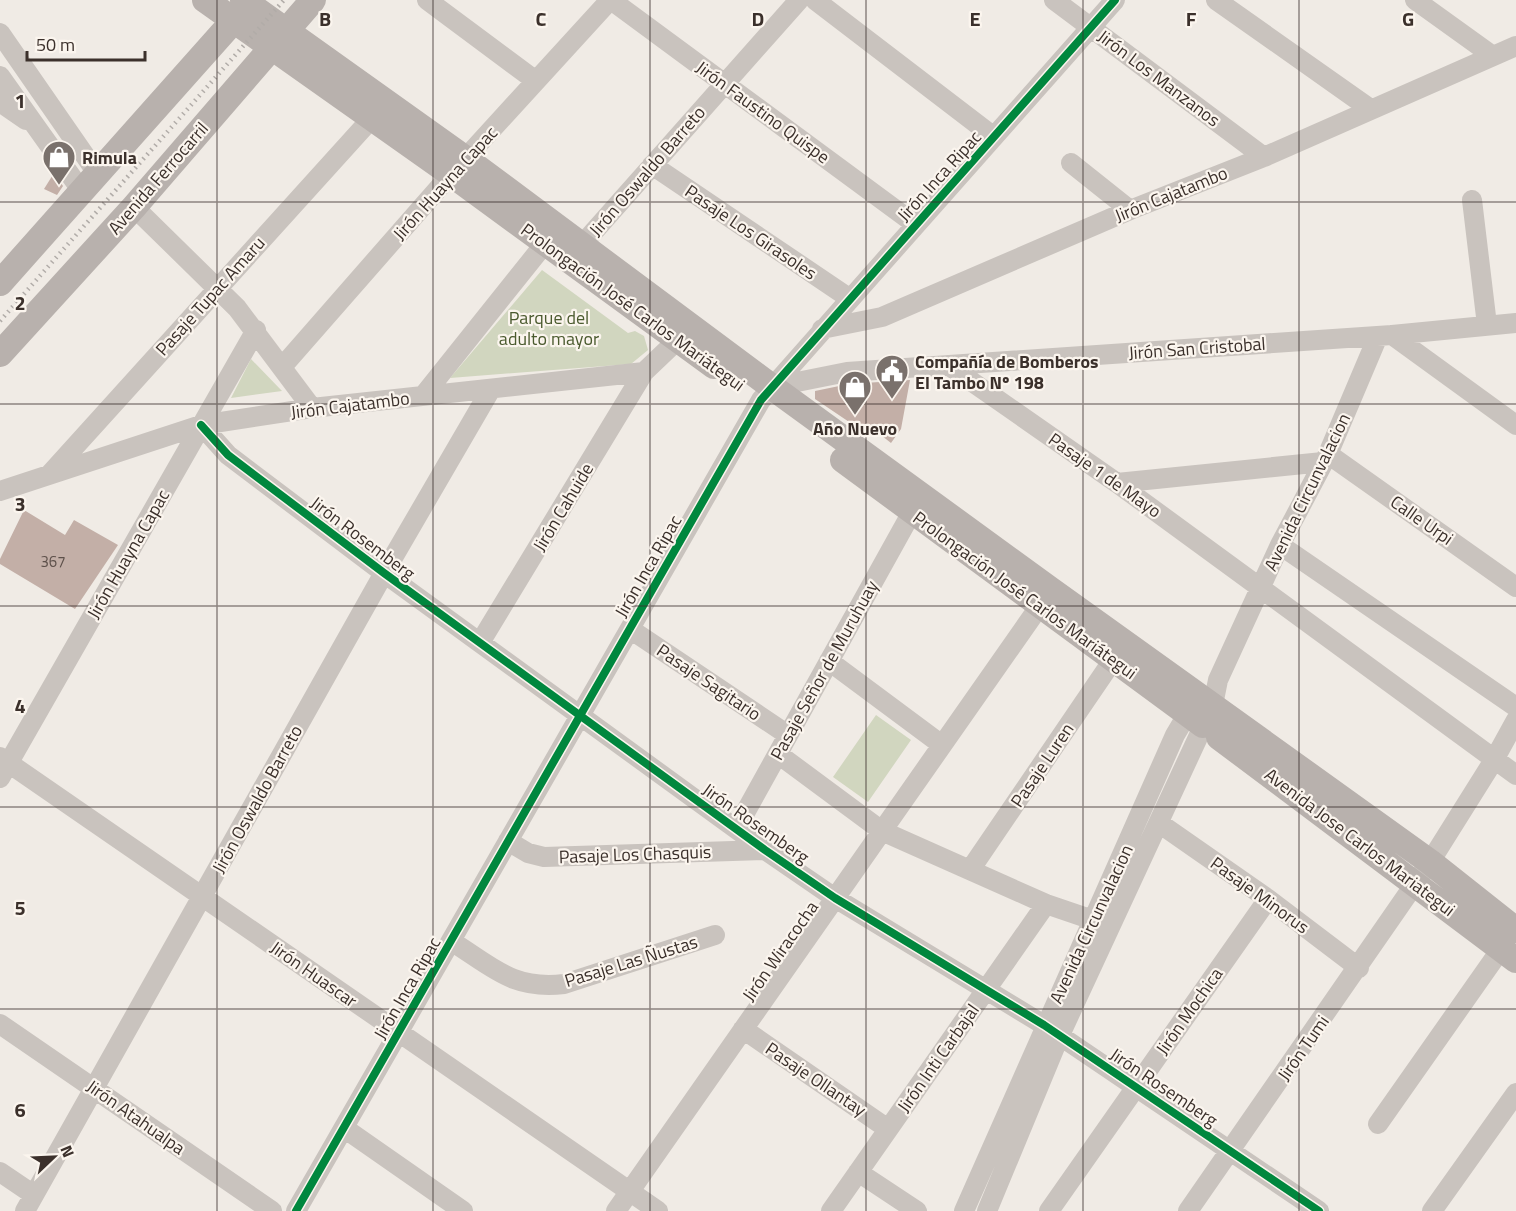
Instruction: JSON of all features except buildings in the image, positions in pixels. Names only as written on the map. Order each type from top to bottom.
[{"type":"main road","name":"Prolongación José Carlos Mariátegui","points":[[206,0],[245,6],[279,39],[372,118],[459,167]]},
{"type":"main road","name":"Avenida Ferrocarril","points":[[0,354],[134,207],[313,0]]},
{"type":"main road","points":[[0,283],[245,6]]},
{"type":"main road","name":"Prolongación José Carlos Mariátegui","points":[[279,39],[459,167],[1204,715]]},
{"type":"main road","name":"Prolongación José Carlos Mariátegui","points":[[766,393],[912,512],[1045,598],[1113,660],[1204,715]]},
{"type":"main road","name":"Avenida Jose Carlos Mariategui","points":[[1204,715],[1430,862],[1511,946]]},
{"type":"main road","name":"Avenida Jose Carlos Mariategui","points":[[1204,715],[1415,882],[1511,946]]},
{"type":"street","points":[[427,0],[536,81]]},
{"type":"street","name":"Jirón Huayna Capac","points":[[282,367],[610,0]]},
{"type":"street","name":"Jirón Faustino Quispe","points":[[610,0],[915,224]]},
{"type":"street","name":"Jirón Oswaldo Barreto","points":[[574,253],[799,0]]},
{"type":"street","points":[[815,0],[993,137]]},
{"type":"street","name":"Jirón Los Manzanos","points":[[1054,0],[1264,157]]},
{"type":"street","name":"Jirón Inca Ripac","points":[[296,1211],[766,393],[1115,0]]},
{"type":"street","points":[[1216,0],[1369,108]]},
{"type":"street","points":[[1415,0],[1493,56]]},
{"type":"street","points":[[0,33],[89,182]]},
{"type":"street","name":"Jirón Cajatambo","points":[[822,328],[882,317],[1130,210],[1264,157],[1369,108],[1516,46]]},
{"type":"street","points":[[0,76],[36,126],[89,182]]},
{"type":"street","points":[[0,102],[36,126]]},
{"type":"street","name":"Pasaje Tupac Amaru","points":[[49,475],[372,118]]},
{"type":"street","points":[[1071,163],[1130,210]]},
{"type":"street","name":"Pasaje Los Girasoles","points":[[652,165],[849,298]]},
{"type":"street","points":[[1472,200],[1487,325]]},
{"type":"street","points":[[134,207],[218,288],[255,330],[312,408]]},
{"type":"street","points":[[423,396],[551,236]]},
{"type":"street","name":"Jirón San Cristobal","points":[[766,393],[847,372],[1385,336],[1516,324]]},
{"type":"street","name":"Jirón Huayna Capac","points":[[3,766],[255,330]]},
{"type":"street","points":[[644,372],[685,334]]},
{"type":"street","points":[[1385,336],[1516,425]]},
{"type":"street","name":"Avenida Circunvalacion","points":[[964,1211],[1052,1030],[1159,823],[1218,680],[1280,545],[1326,458],[1385,336]]},
{"type":"street","name":"Pasaje 1 de Mayo","points":[[948,365],[1117,483],[1516,775]]},
{"type":"street","name":"Jirón Cajatambo","points":[[0,490],[201,425],[312,408],[644,372]]},
{"type":"street","name":"Jirón Cahuide","points":[[481,641],[644,372]]},
{"type":"street","name":"Jirón Oswaldo Barreto","points":[[29,1203],[384,573],[491,389]]},
{"type":"street","name":"Jirón Rosemberg","points":[[201,425],[228,455],[384,573],[481,641],[765,850],[836,898],[1052,1030],[1317,1210]]},
{"type":"street","points":[[1117,483],[1326,458]]},
{"type":"street","name":"Calle Urpi","points":[[1326,458],[1516,587]]},
{"type":"street","name":"Pasaje Señor de Muruhuay","points":[[736,829],[912,512]]},
{"type":"street","points":[[1280,545],[1516,707]]},
{"type":"street","name":"Jirón Wiracocha","points":[[616,1211],[1045,598]]},
{"type":"street","name":"Pasaje Sagitario","points":[[630,629],[788,735]]},
{"type":"street","name":"Pasaje Luren","points":[[970,870],[1113,660]]},
{"type":"street","points":[[829,661],[942,745]]},
{"type":"street","name":"Avenida Circunvalacion","points":[[987,1211],[1094,920],[1204,715]]},
{"type":"street","name":"Jirón Tumi","points":[[1188,1211],[1359,968],[1430,862],[1494,760],[1516,720]]},
{"type":"street","points":[[778,754],[882,831],[1046,904],[1094,920]]},
{"type":"street","name":"Jirón Huascar","points":[[3,766],[202,897],[658,1211]]},
{"type":"street","name":"Pasaje Minorus","points":[[1159,823],[1268,899],[1359,968]]},
{"type":"street","name":"Pasaje Los Chasquis","points":[[508,841],[528,853],[544,857],[765,850]]},
{"type":"street","name":"Jirón Mochica","points":[[1049,1211],[1268,899]]},
{"type":"street","name":"Jirón Inti Carbajal","points":[[831,1211],[1046,904]]},
{"type":"street","name":"Pasaje Las Ñustas","points":[[451,942],[517,982],[540,986],[564,984],[715,935]]},
{"type":"street","points":[[1378,1124],[1511,946]]},
{"type":"street","name":"Jirón Atahualpa","points":[[0,1024],[272,1211]]},
{"type":"street","name":"Pasaje Ollantay","points":[[743,1029],[888,1129]]},
{"type":"street","points":[[1432,1211],[1508,1120],[1516,1093]]},
{"type":"street","points":[[344,1128],[463,1211]]},
{"type":"street","points":[[0,1172],[29,1203]]},
{"type":"street","points":[[858,1172],[917,1211]]},
{"type":"green space","name":"Parque del adulto mayor","points":[[542,270],[628,333],[635,331],[644,336],[648,350],[631,364],[450,378]]},
{"type":"green space","points":[[251,359],[282,391],[231,398]]},
{"type":"green space","points":[[876,715],[911,740],[868,802],[833,777]]},
{"type":"railway","points":[[0,321],[284,0]]},
{"type":"cycle path","points":[[296,1211],[761,400],[1115,0]]},
{"type":"cycle path","points":[[201,425],[228,455],[384,573],[765,850],[835,898],[1044,1025],[1319,1211]]},
{"type":"place","name":"Rimula","points":[[59,186]]},
{"type":"place","name":"Compañía de Bomberos El Tambo Nº 198","points":[[892,400]]},
{"type":"place","name":"Año Nuevo","points":[[855,416]]}]
